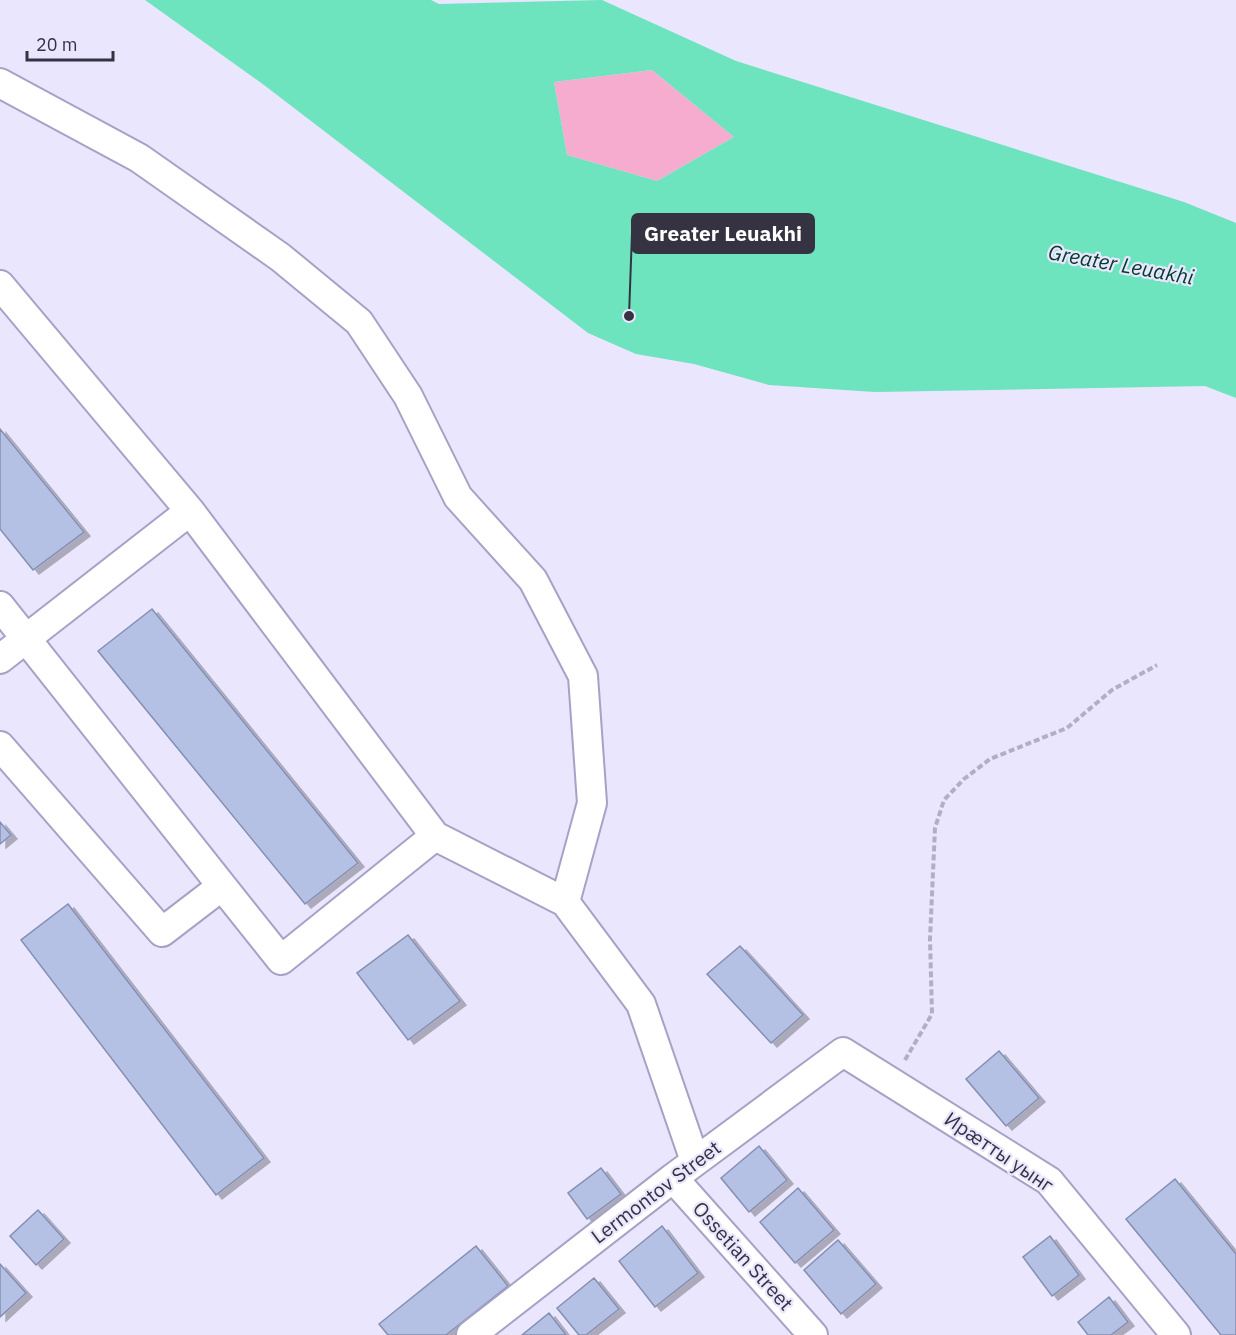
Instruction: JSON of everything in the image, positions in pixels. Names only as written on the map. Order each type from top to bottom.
[{"type":"street","points":[[0,83],[139,158],[279,257],[359,322],[408,396],[458,497],[533,579],[583,676],[592,803],[565,902]]},
{"type":"street","points":[[0,285],[190,511],[435,836],[565,902],[641,1004],[684,1170]]},
{"type":"street","points":[[0,659],[190,511]]},
{"type":"street","points":[[0,606],[280,960],[435,836]]},
{"type":"street","points":[[0,746],[162,932],[222,886]]},
{"type":"street","name":"Ирæтты уынг","points":[[843,1052],[1049,1181],[1176,1335]]},
{"type":"street","name":"Lermontov Street","points":[[471,1335],[684,1170],[843,1052]]},
{"type":"street","name":"Ossetian Street","points":[[684,1170],[813,1335]]},
{"type":"path","points":[[891,1082],[932,1014],[930,939],[934,828],[944,800],[964,779],[990,759],[1067,728],[1112,690],[1157,665]]},
{"type":"shaded area","points":[[652,70],[734,137],[657,181],[567,155],[554,82]]},
{"type":"water","points":[[145,0],[431,0],[439,4],[602,0],[736,61],[1184,202],[1236,223],[1236,398],[1205,386],[875,392],[769,385],[694,364],[636,354],[588,333],[264,85]],"holes":[[[652,70],[734,137],[657,181],[567,155],[554,82]]]},
{"type":"building","points":[[0,429],[84,532],[33,570],[0,529]]},
{"type":"building","points":[[152,609],[358,863],[305,904],[98,651]]},
{"type":"building","points":[[0,822],[11,835],[0,844]]},
{"type":"building","points":[[68,904],[264,1158],[216,1195],[21,940]]},
{"type":"building","points":[[408,935],[460,1001],[408,1040],[357,973]]},
{"type":"building","points":[[740,946],[803,1015],[771,1043],[707,974]]},
{"type":"building","points":[[999,1051],[1039,1098],[1006,1126],[966,1079]]},
{"type":"building","points":[[759,1146],[787,1180],[749,1212],[721,1178]]},
{"type":"building","points":[[601,1168],[621,1194],[587,1219],[568,1193]]},
{"type":"building","points":[[1175,1179],[1236,1254],[1236,1335],[1221,1335],[1126,1219]]},
{"type":"building","points":[[798,1188],[834,1230],[795,1263],[760,1222]]},
{"type":"building","points":[[38,1210],[64,1239],[36,1265],[10,1236]]},
{"type":"building","points":[[662,1226],[698,1273],[655,1307],[619,1261]]},
{"type":"building","points":[[1050,1236],[1079,1275],[1052,1296],[1023,1257]]},
{"type":"building","points":[[838,1240],[876,1284],[841,1314],[804,1270]]},
{"type":"building","points":[[476,1246],[508,1286],[446,1335],[388,1335],[379,1324]]},
{"type":"building","points":[[0,1264],[26,1293],[0,1317]]},
{"type":"building","points":[[594,1278],[619,1309],[586,1335],[579,1335],[557,1308]]},
{"type":"building","points":[[1109,1297],[1128,1322],[1111,1335],[1088,1335],[1078,1322]]},
{"type":"building","points":[[549,1313],[566,1335],[522,1335]]},
{"type":"place","name":"Greater Leuakhi","points":[[629,316]]}]
